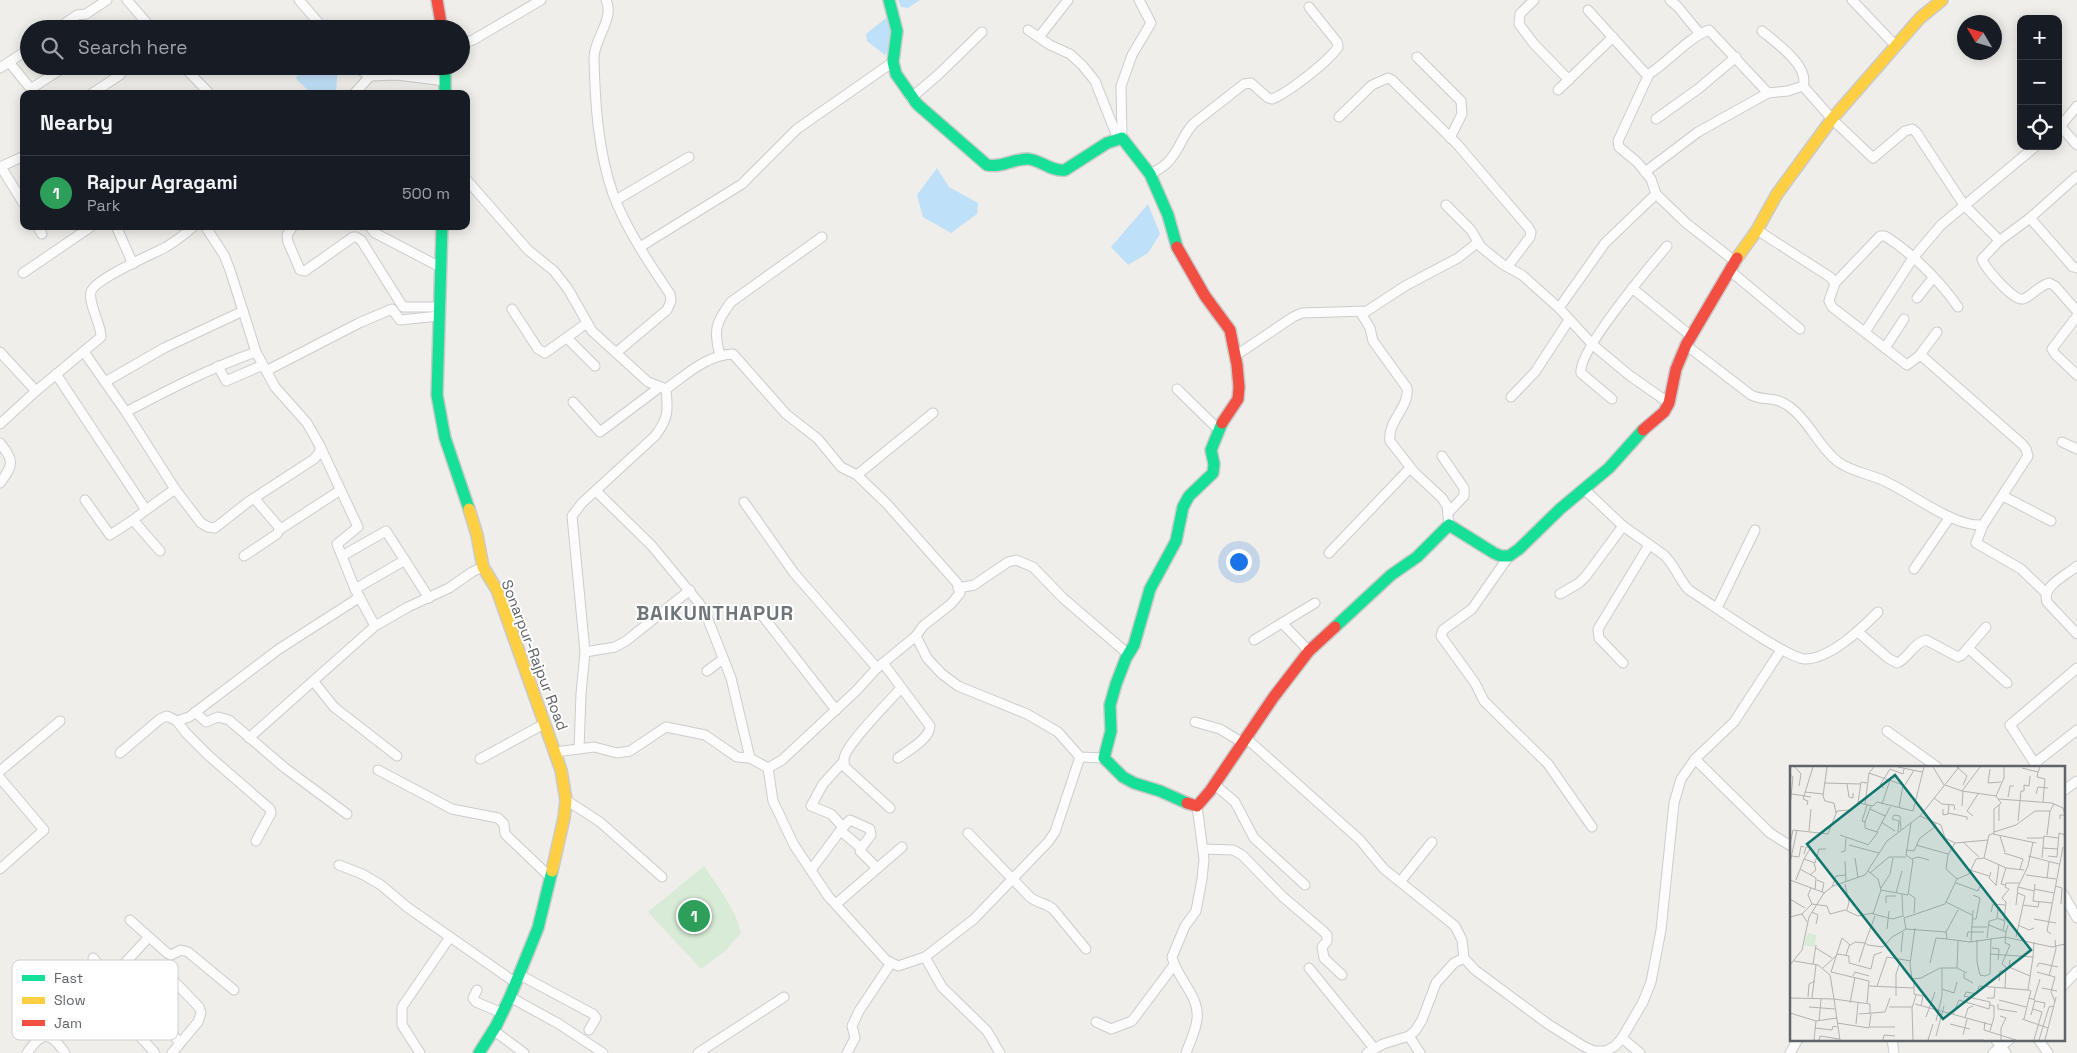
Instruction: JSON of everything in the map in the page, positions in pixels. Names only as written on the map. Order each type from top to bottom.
[{"type":"street","points":[[71,20],[77,16],[86,14],[107,0]]},
{"type":"street","points":[[127,0],[144,20]]},
{"type":"street","points":[[299,0],[316,20]]},
{"type":"street","points":[[437,0],[440,20]]},
{"type":"street","points":[[470,41],[541,0]]},
{"type":"street","points":[[606,0],[609,13],[597,42],[594,55],[596,109],[606,167],[616,200],[640,247],[670,294],[670,305],[664,313],[618,352]]},
{"type":"street","points":[[888,0],[897,31],[892,62],[896,74],[911,98],[981,161],[994,168],[1024,159],[1035,161],[1058,171],[1065,170],[1101,147],[1120,139]]},
{"type":"street","points":[[1039,38],[1068,0]]},
{"type":"street","points":[[1120,139],[1121,86],[1123,78],[1132,55],[1151,23],[1139,0]]},
{"type":"street","points":[[1534,0],[1520,14],[1519,24],[1534,44],[1569,80]]},
{"type":"street","points":[[1670,0],[1700,34]]},
{"type":"street","points":[[1852,0],[1895,45]]},
{"type":"street","points":[[1592,827],[1548,764],[1484,701],[1475,683],[1441,636],[1443,630],[1472,609],[1509,556],[1519,549],[1560,509],[1609,468],[1637,436],[1664,412],[1676,369],[1689,340],[1700,325],[1732,266],[1758,230],[1777,194],[1832,119],[1895,45],[1920,18],[1942,0]]},
{"type":"street","points":[[1150,174],[1166,165],[1172,158],[1187,130],[1194,123],[1244,84],[1252,83],[1268,98],[1272,98],[1307,75],[1334,53],[1338,47],[1337,42],[1309,8]]},
{"type":"street","points":[[1588,10],[1642,71],[1649,74]]},
{"type":"street","points":[[1028,30],[1050,45],[1070,54],[1095,81],[1120,139],[1150,174],[1168,215],[1177,249],[1205,296],[1230,330],[1239,377],[1238,398],[1211,450],[1214,473],[1189,496],[1183,508],[1176,541],[1150,589],[1134,645],[1128,654],[1116,684],[1110,705],[1111,731],[1104,758]]},
{"type":"street","points":[[1768,93],[1709,30],[1700,34],[1649,74],[1618,141],[1619,146],[1646,172],[1651,179],[1656,194],[1800,329]]},
{"type":"street","points":[[1762,31],[1785,49],[1801,68],[1805,78],[1803,86]]},
{"type":"street","points":[[911,98],[982,32]]},
{"type":"street","points":[[1558,90],[1613,37]]},
{"type":"street","points":[[0,68],[20,55]]},
{"type":"street","points":[[1417,57],[1461,101],[1462,114],[1450,138]]},
{"type":"street","points":[[1656,119],[1698,89],[1736,57]]},
{"type":"street","points":[[9,62],[20,75]]},
{"type":"street","points":[[640,247],[742,184],[798,129],[892,62]]},
{"type":"street","points":[[20,75],[33,90]]},
{"type":"street","points":[[35,90],[54,75]]},
{"type":"street","points":[[97,90],[119,75]]},
{"type":"street","points":[[192,75],[206,90]]},
{"type":"street","points":[[358,90],[370,76],[397,75],[445,81]]},
{"type":"street","points":[[445,75],[445,90]]},
{"type":"street","points":[[1339,117],[1372,85],[1388,78],[1392,80],[1450,138],[1531,232],[1530,237],[1508,266]]},
{"type":"street","points":[[1646,172],[1698,132],[1768,93],[1788,91],[1803,86]]},
{"type":"street","points":[[1803,86],[1832,119],[1873,158],[1905,131],[1912,129],[1916,132],[1964,205],[1999,241]]},
{"type":"street","points":[[2062,124],[2077,106]]},
{"type":"street","points":[[2062,131],[2077,145]]},
{"type":"street","points":[[1865,332],[1913,258],[1942,225],[2031,150]]},
{"type":"street","points":[[616,200],[689,157]]},
{"type":"street","points":[[20,158],[0,167],[20,198]]},
{"type":"street","points":[[2077,176],[2030,218],[1999,241],[1982,259],[2012,295],[2020,299],[2025,298],[2049,283],[2055,286],[2077,311]]},
{"type":"street","points":[[470,184],[528,250],[554,271],[568,289],[592,331],[618,352],[648,382],[663,388]]},
{"type":"street","points":[[1559,308],[1605,243],[1656,194]]},
{"type":"street","points":[[1446,205],[1470,230],[1477,243],[1559,308],[1593,345],[1628,375],[1668,403]]},
{"type":"street","points":[[2030,218],[2073,267],[2077,268]]},
{"type":"street","points":[[23,273],[86,230]]},
{"type":"street","points":[[118,230],[133,264]]},
{"type":"street","points":[[0,424],[100,337],[101,331],[91,292],[100,281],[179,239],[189,230]]},
{"type":"street","points":[[208,230],[224,255],[256,352],[264,368],[275,387],[307,423],[320,446],[358,527],[337,544],[358,593],[375,626]]},
{"type":"street","points":[[290,230],[287,235],[288,242],[300,270],[305,271],[353,237],[356,237],[361,240],[403,307],[439,311]]},
{"type":"street","points":[[372,230],[440,267]]},
{"type":"street","name":"Sonarpur-Rajpur Road","points":[[442,230],[437,395],[445,438],[477,535],[483,567],[497,590],[555,752],[561,770],[566,800],[564,818],[538,928],[510,997],[479,1053]]},
{"type":"street","points":[[1758,230],[1823,272],[1835,283]]},
{"type":"street","points":[[1937,332],[1918,356],[1907,365],[1832,307],[1829,301],[1835,283],[1880,236],[1885,236],[1913,258],[1950,295],[1958,307]]},
{"type":"street","points":[[720,355],[715,330],[731,302],[822,237]]},
{"type":"street","points":[[1236,356],[1293,317],[1302,313],[1346,311],[1361,313],[1373,308],[1414,281],[1458,258],[1477,243]]},
{"type":"street","points":[[1612,399],[1581,373],[1580,368],[1593,345],[1632,288],[1667,246]]},
{"type":"street","points":[[1917,298],[1933,278]]},
{"type":"street","points":[[1632,288],[1751,395],[1761,400],[1771,398],[1790,407],[1837,461],[1852,470],[1880,479],[1950,517],[1972,526],[1983,525]]},
{"type":"street","points":[[218,366],[226,381],[264,368],[392,309],[400,320],[439,311]]},
{"type":"street","points":[[512,309],[542,352],[545,353],[587,323]]},
{"type":"street","points":[[104,382],[164,348],[243,311]]},
{"type":"street","points":[[1361,313],[1370,328],[1373,341],[1407,388],[1407,396],[1389,435],[1392,445],[1410,468],[1442,498],[1447,506],[1449,525]]},
{"type":"street","points":[[2077,316],[2052,349],[2077,375]]},
{"type":"street","points":[[1885,348],[1904,319]]},
{"type":"street","points":[[1511,397],[1535,372],[1569,320]]},
{"type":"street","points":[[566,338],[595,366]]},
{"type":"street","points":[[0,352],[36,391]]},
{"type":"street","points":[[84,352],[126,412],[175,489],[202,523],[208,527],[215,528],[254,498],[314,459],[320,452],[320,446]]},
{"type":"street","points":[[126,412],[218,366],[256,352]]},
{"type":"street","points":[[573,402],[600,432],[703,363],[720,355],[733,354],[786,414],[818,439],[841,467],[857,475],[887,504],[957,583],[960,593],[951,604],[923,626],[916,636],[880,666],[782,760],[768,768]]},
{"type":"street","points":[[1918,356],[1931,363],[2026,449],[2028,456],[1983,525],[1976,543],[2022,569],[2046,593],[2047,602],[2077,634]]},
{"type":"street","points":[[56,374],[146,510]]},
{"type":"street","points":[[579,749],[585,652],[572,516],[582,503],[655,436],[667,416],[663,388]]},
{"type":"street","points":[[1176,389],[1220,430]]},
{"type":"street","points":[[857,475],[933,413]]},
{"type":"street","points":[[2062,442],[2077,449]]},
{"type":"street","points":[[0,443],[10,456],[12,462],[10,469],[0,483]]},
{"type":"street","points":[[1442,456],[1464,488],[1464,496],[1448,513]]},
{"type":"street","points":[[1329,554],[1410,468]]},
{"type":"street","points":[[85,500],[110,535],[175,489]]},
{"type":"street","points":[[1584,489],[1623,526],[1670,560],[1683,584],[1689,590],[1781,650],[1804,659],[1814,657],[1840,646],[1858,632],[1878,612]]},
{"type":"street","points":[[244,556],[277,534],[279,530],[340,491]]},
{"type":"street","points":[[596,491],[652,546],[690,590],[707,617],[737,698],[750,758]]},
{"type":"street","points":[[2003,496],[2051,521]]},
{"type":"street","points":[[254,498],[278,526],[279,530]]},
{"type":"street","points":[[744,502],[794,573],[901,688],[926,720],[930,730],[927,736],[898,758]]},
{"type":"street","points":[[1914,569],[1950,517]]},
{"type":"street","points":[[133,520],[160,551]]},
{"type":"street","points":[[1449,525],[1494,553],[1501,556],[1509,556]]},
{"type":"street","points":[[1186,1053],[1197,1020],[1198,1008],[1174,965],[1172,957],[1176,943],[1196,911],[1204,859],[1197,806],[1309,650],[1391,575],[1417,556],[1449,525]]},
{"type":"street","points":[[1560,594],[1579,583],[1586,576],[1623,526]]},
{"type":"street","points":[[1717,608],[1755,530]]},
{"type":"street","points":[[342,556],[386,531],[429,598]]},
{"type":"street","points":[[1622,663],[1599,638],[1598,630],[1649,545]]},
{"type":"street","points":[[177,721],[183,720],[195,712],[279,649],[405,560]]},
{"type":"street","points":[[958,588],[974,586],[1008,562],[1016,560],[1033,567],[1063,598],[1128,654]]},
{"type":"street","points":[[2046,593],[2052,585],[2077,566]]},
{"type":"street","points":[[249,738],[375,626],[449,588],[472,572],[483,567]]},
{"type":"street","points":[[585,652],[615,647],[626,641],[690,590]]},
{"type":"street","points":[[1254,640],[1315,603]]},
{"type":"street","points":[[758,610],[836,710]]},
{"type":"street","points":[[1282,622],[1309,650]]},
{"type":"street","points":[[1858,632],[1888,658],[1897,663],[1901,662],[1922,641],[1926,640],[1958,657],[1986,627]]},
{"type":"street","points":[[916,636],[928,658],[942,674],[958,686],[1027,714],[1058,732],[1080,757],[1104,758],[1123,776],[1134,783],[1197,806]]},
{"type":"street","points":[[1968,648],[2007,683]]},
{"type":"street","points":[[1195,722],[1220,729],[1244,740],[1360,840],[1384,869],[1455,926],[1462,940],[1464,958],[1484,978],[1583,1046],[1594,1051],[1606,1051],[1615,1046],[1622,1038],[1643,1002],[1651,982],[1661,930],[1674,803],[1680,779],[1695,760],[1734,722],[1781,650]]},
{"type":"street","points":[[707,671],[723,659]]},
{"type":"street","points":[[2077,668],[2010,725],[2036,765],[2077,730]]},
{"type":"street","points":[[314,682],[334,707],[397,756]]},
{"type":"street","points":[[876,868],[831,814],[811,806],[823,784],[843,762],[846,754],[860,736],[901,688]]},
{"type":"street","points":[[195,712],[206,722],[218,717],[229,720],[249,738],[347,814]]},
{"type":"street","points":[[120,752],[160,719],[167,716],[177,721],[209,756],[270,809],[271,813],[256,841]]},
{"type":"street","points":[[0,771],[60,721]]},
{"type":"street","points":[[480,759],[544,724]]},
{"type":"street","points":[[555,752],[594,748],[617,753],[630,751],[666,728],[706,735],[737,757],[750,758],[768,768]]},
{"type":"street","points":[[1887,731],[1936,766]]},
{"type":"street","points":[[768,768],[773,801],[794,845],[836,904],[886,960],[898,966],[925,957],[974,919],[1048,842],[1055,832],[1080,757]]},
{"type":"street","points":[[1695,760],[1770,833],[1790,845]]},
{"type":"street","points":[[843,762],[845,767],[890,808]]},
{"type":"street","points":[[378,770],[452,809],[498,818],[504,824],[505,834],[549,876]]},
{"type":"street","points":[[0,778],[44,830],[0,870]]},
{"type":"street","points":[[2064,790],[2077,781]]},
{"type":"street","points":[[1214,784],[1235,802],[1254,838],[1305,885]]},
{"type":"street","points":[[566,800],[600,822],[662,878]]},
{"type":"street","points":[[811,870],[850,820],[870,829],[871,835],[861,848]]},
{"type":"street","points":[[968,833],[1038,904],[1049,906],[1053,909],[1086,948]]},
{"type":"street","points":[[1400,882],[1432,842]]},
{"type":"street","points":[[836,904],[902,847]]},
{"type":"street","points":[[1203,849],[1233,850],[1242,854],[1283,897],[1327,935],[1327,941],[1322,948],[1324,958],[1342,975]]},
{"type":"street","points":[[339,865],[362,874],[381,885],[406,907],[518,979],[593,1014],[596,1018],[589,1030]]},
{"type":"street","points":[[2064,896],[2077,918]]},
{"type":"street","points":[[130,920],[148,938],[171,955],[181,950],[188,952],[234,990]]},
{"type":"street","points":[[420,1053],[402,1025],[402,1007],[450,937]]},
{"type":"street","points":[[128,960],[148,938]]},
{"type":"street","points":[[925,957],[942,987],[987,1031],[1000,1053]]},
{"type":"street","points":[[1309,968],[1370,1051],[1409,1036],[1415,1031],[1422,1020],[1436,983],[1454,964],[1464,958]]},
{"type":"street","points":[[847,1053],[855,1038],[852,1026],[859,1011],[891,962]]},
{"type":"street","points":[[1096,1022],[1111,1028],[1132,1021],[1174,965]]},
{"type":"street","points":[[2064,985],[2077,971]]},
{"type":"street","points":[[172,1053],[198,1022],[201,1013],[199,1007],[178,985]]},
{"type":"street","points":[[477,990],[473,998],[476,1002],[502,1012]]},
{"type":"street","points":[[698,1053],[784,996]]},
{"type":"street","points":[[510,997],[559,1024],[603,1053]]},
{"type":"street","points":[[493,1030],[524,1053]]},
{"type":"street","points":[[1409,1036],[1420,1053]]},
{"type":"street","points":[[1622,1038],[1640,1053]]},
{"type":"street","points":[[26,1053],[36,1040]]},
{"type":"street","points":[[56,1040],[65,1053]]},
{"type":"street","points":[[144,1040],[155,1053]]},
{"type":"street","points":[[1790,1053],[1797,1040]]},
{"type":"street","points":[[1892,1040],[1894,1053]]},
{"type":"street","points":[[2039,1040],[2048,1053]]},
{"type":"street","points":[[1993,1053],[2001,1046]]},
{"type":"green space","points":[[704,866],[735,915],[741,933],[725,951],[701,969],[648,912]]},
{"type":"water","points":[[898,0],[920,0],[908,8],[901,7]]},
{"type":"water","points":[[891,14],[893,41],[885,55],[867,41],[866,34]]},
{"type":"water","points":[[299,75],[338,75],[336,90],[308,90],[296,77]]},
{"type":"water","points":[[937,168],[949,187],[978,203],[977,214],[951,233],[923,217],[917,195]]},
{"type":"water","points":[[1148,204],[1160,234],[1148,253],[1128,265],[1111,247]]},
{"type":"traffic: fast","points":[[889,0],[897,31],[893,62],[896,74],[917,104],[987,165],[992,166],[1027,159],[1055,169],[1065,170],[1107,143],[1122,138],[1150,174],[1168,215],[1177,247]]},
{"type":"traffic: fast","points":[[445,75],[445,90]]},
{"type":"traffic: fast","points":[[442,230],[437,395],[445,438],[469,509]]},
{"type":"traffic: fast","points":[[1187,803],[1160,791],[1134,783],[1123,777],[1104,758],[1111,731],[1110,705],[1116,684],[1126,658],[1134,645],[1150,589],[1176,541],[1183,507],[1189,496],[1213,473],[1214,464],[1211,450],[1222,423]]},
{"type":"traffic: fast","points":[[1335,627],[1391,575],[1417,557],[1449,525],[1494,553],[1501,556],[1509,556],[1519,549],[1560,509],[1609,468],[1643,430]]},
{"type":"traffic: fast","points":[[479,1053],[496,1026],[510,997],[538,928],[552,871]]},
{"type":"traffic: slow","points":[[1737,258],[1757,230],[1777,194],[1832,119],[1920,18],[1942,0]]},
{"type":"traffic: slow","points":[[469,509],[477,535],[483,567],[497,590],[561,770],[566,800],[564,818],[552,871]]},
{"type":"traffic: jam","points":[[437,0],[440,20]]},
{"type":"traffic: jam","points":[[1177,247],[1205,296],[1230,330],[1237,365],[1238,399],[1222,423]]},
{"type":"traffic: jam","points":[[1643,430],[1664,412],[1669,403],[1676,369],[1686,345],[1737,258]]},
{"type":"traffic: jam","points":[[1187,803],[1197,806],[1210,791],[1273,698],[1309,651],[1335,627]]},
{"type":"place","name":"Rajpur Agragami","points":[[694,916]]},
{"type":"district","name":"BAIKUNTHAPUR","points":[[715,613]]}]
